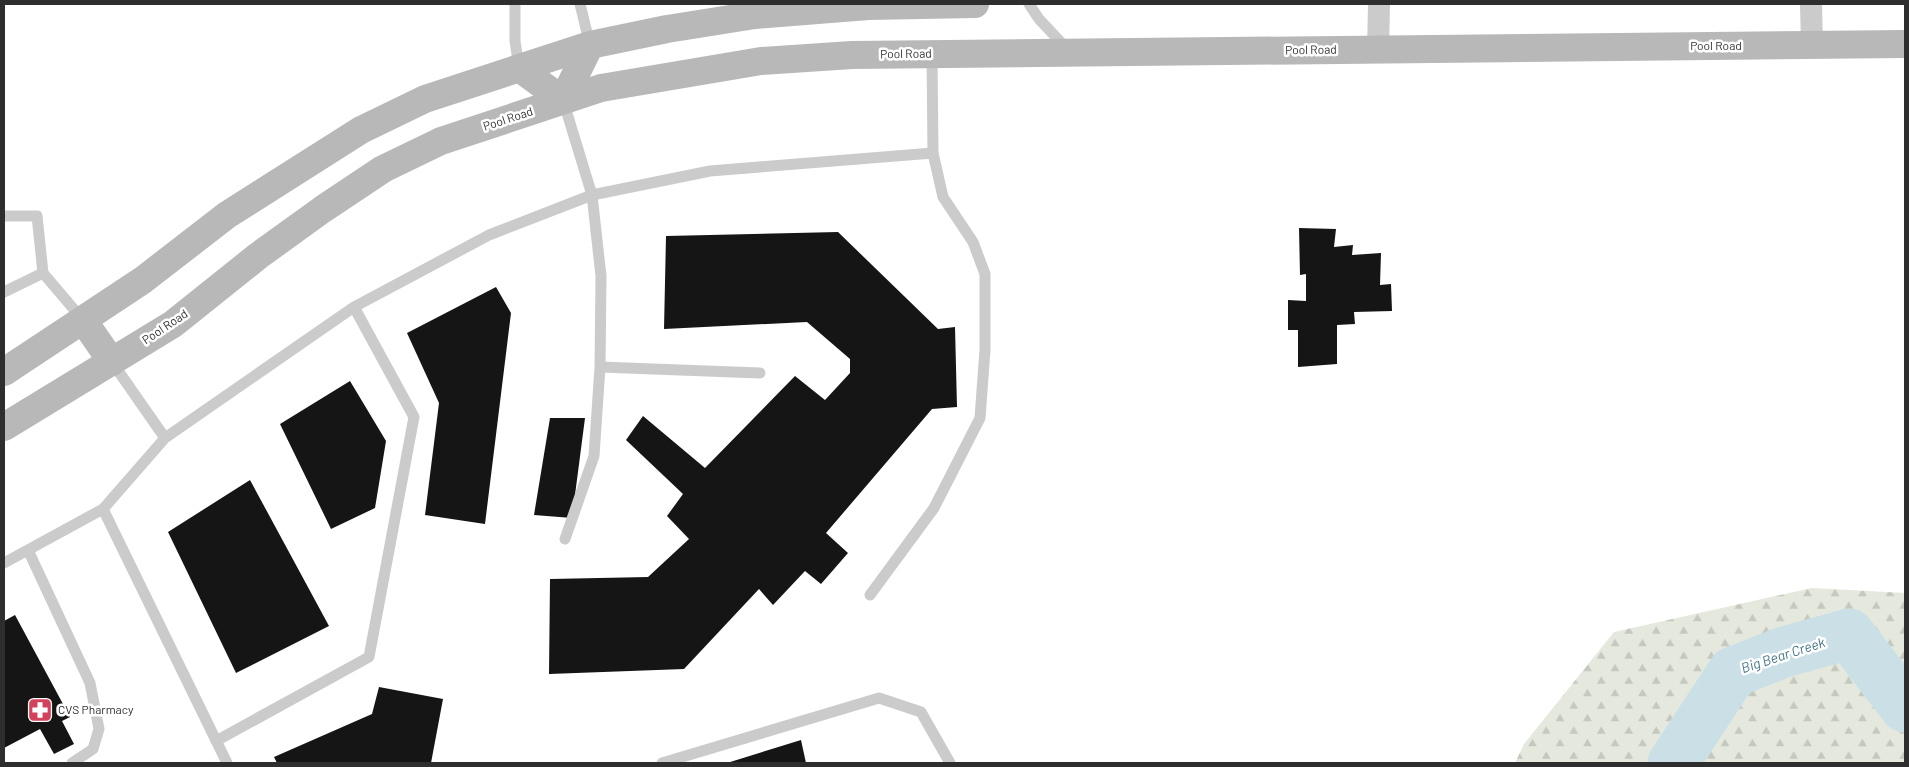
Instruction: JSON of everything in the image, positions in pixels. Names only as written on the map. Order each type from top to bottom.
[{"type":"main road","points":[[4,372],[143,280],[227,215],[361,130],[425,99],[590,45],[755,15],[868,6],[975,4]]},
{"type":"main road","name":"Pool Road","points":[[4,427],[173,324],[258,256],[323,208],[383,169],[441,140],[601,88],[761,61],[852,55],[1905,44]]},
{"type":"main road","points":[[519,68],[564,100],[590,45]]},
{"type":"main road","points":[[83,320],[112,362]]},
{"type":"street","points":[[1378,50],[1379,4]]},
{"type":"street","points":[[1811,4],[1812,46]]},
{"type":"lane","points":[[516,4],[515,41],[519,68]]},
{"type":"lane","points":[[580,4],[590,45]]},
{"type":"lane","points":[[1029,4],[1038,19],[1071,52]]},
{"type":"lane","points":[[870,595],[934,508],[980,418],[986,350],[985,274],[973,242],[943,197],[933,153],[932,54]]},
{"type":"lane","points":[[564,100],[592,195],[601,276],[600,367],[594,456],[564,539]]},
{"type":"lane","points":[[4,563],[103,509],[165,438],[354,306],[489,235],[592,195],[710,171],[933,153]]},
{"type":"lane","points":[[4,216],[37,216],[43,273],[83,320]]},
{"type":"lane","points":[[4,292],[43,273]]},
{"type":"lane","points":[[216,741],[369,656],[414,418],[354,306]]},
{"type":"lane","points":[[112,362],[165,438]]},
{"type":"lane","points":[[600,367],[760,373]]},
{"type":"lane","points":[[103,509],[227,763]]},
{"type":"lane","points":[[28,550],[90,683],[99,729],[93,749],[72,763]]},
{"type":"lane","points":[[662,763],[879,698],[921,712],[950,763]]},
{"type":"green space","points":[[1812,588],[1905,593],[1905,763],[1515,763],[1524,744],[1614,632]]},
{"type":"building","points":[[1299,228],[1336,229],[1334,247],[1353,245],[1352,255],[1381,253],[1380,285],[1391,284],[1392,311],[1354,312],[1355,324],[1337,325],[1337,364],[1298,367],[1298,330],[1288,330],[1288,300],[1306,301],[1306,274],[1300,275]]},
{"type":"building","points":[[838,232],[938,329],[955,327],[957,407],[932,409],[826,533],[848,553],[821,584],[805,571],[773,605],[759,589],[684,669],[549,674],[550,579],[648,577],[689,539],[667,516],[683,494],[626,440],[643,416],[705,468],[795,376],[825,400],[850,373],[850,359],[807,322],[664,329],[666,236]]},
{"type":"building","points":[[496,287],[511,313],[485,524],[425,515],[439,403],[407,333]]},
{"type":"building","points":[[350,381],[386,441],[375,508],[331,529],[280,424]]},
{"type":"building","points":[[550,418],[585,418],[572,518],[534,515]]},
{"type":"building","points":[[250,480],[329,626],[236,673],[168,532]]},
{"type":"building","name":"CVS Pharmacy","points":[[15,615],[70,717],[62,721],[74,744],[54,754],[40,729],[4,748],[4,621]]},
{"type":"building","points":[[379,687],[443,699],[431,763],[277,763],[274,757],[372,714]]},
{"type":"building","points":[[801,740],[806,763],[727,763]]},
{"type":"waterway","name":"Big Bear Creek","points":[[1673,763],[1733,672],[1784,652],[1849,634],[1905,707]]},
{"type":"place","name":"CVS Pharmacy","points":[[40,710]]}]
